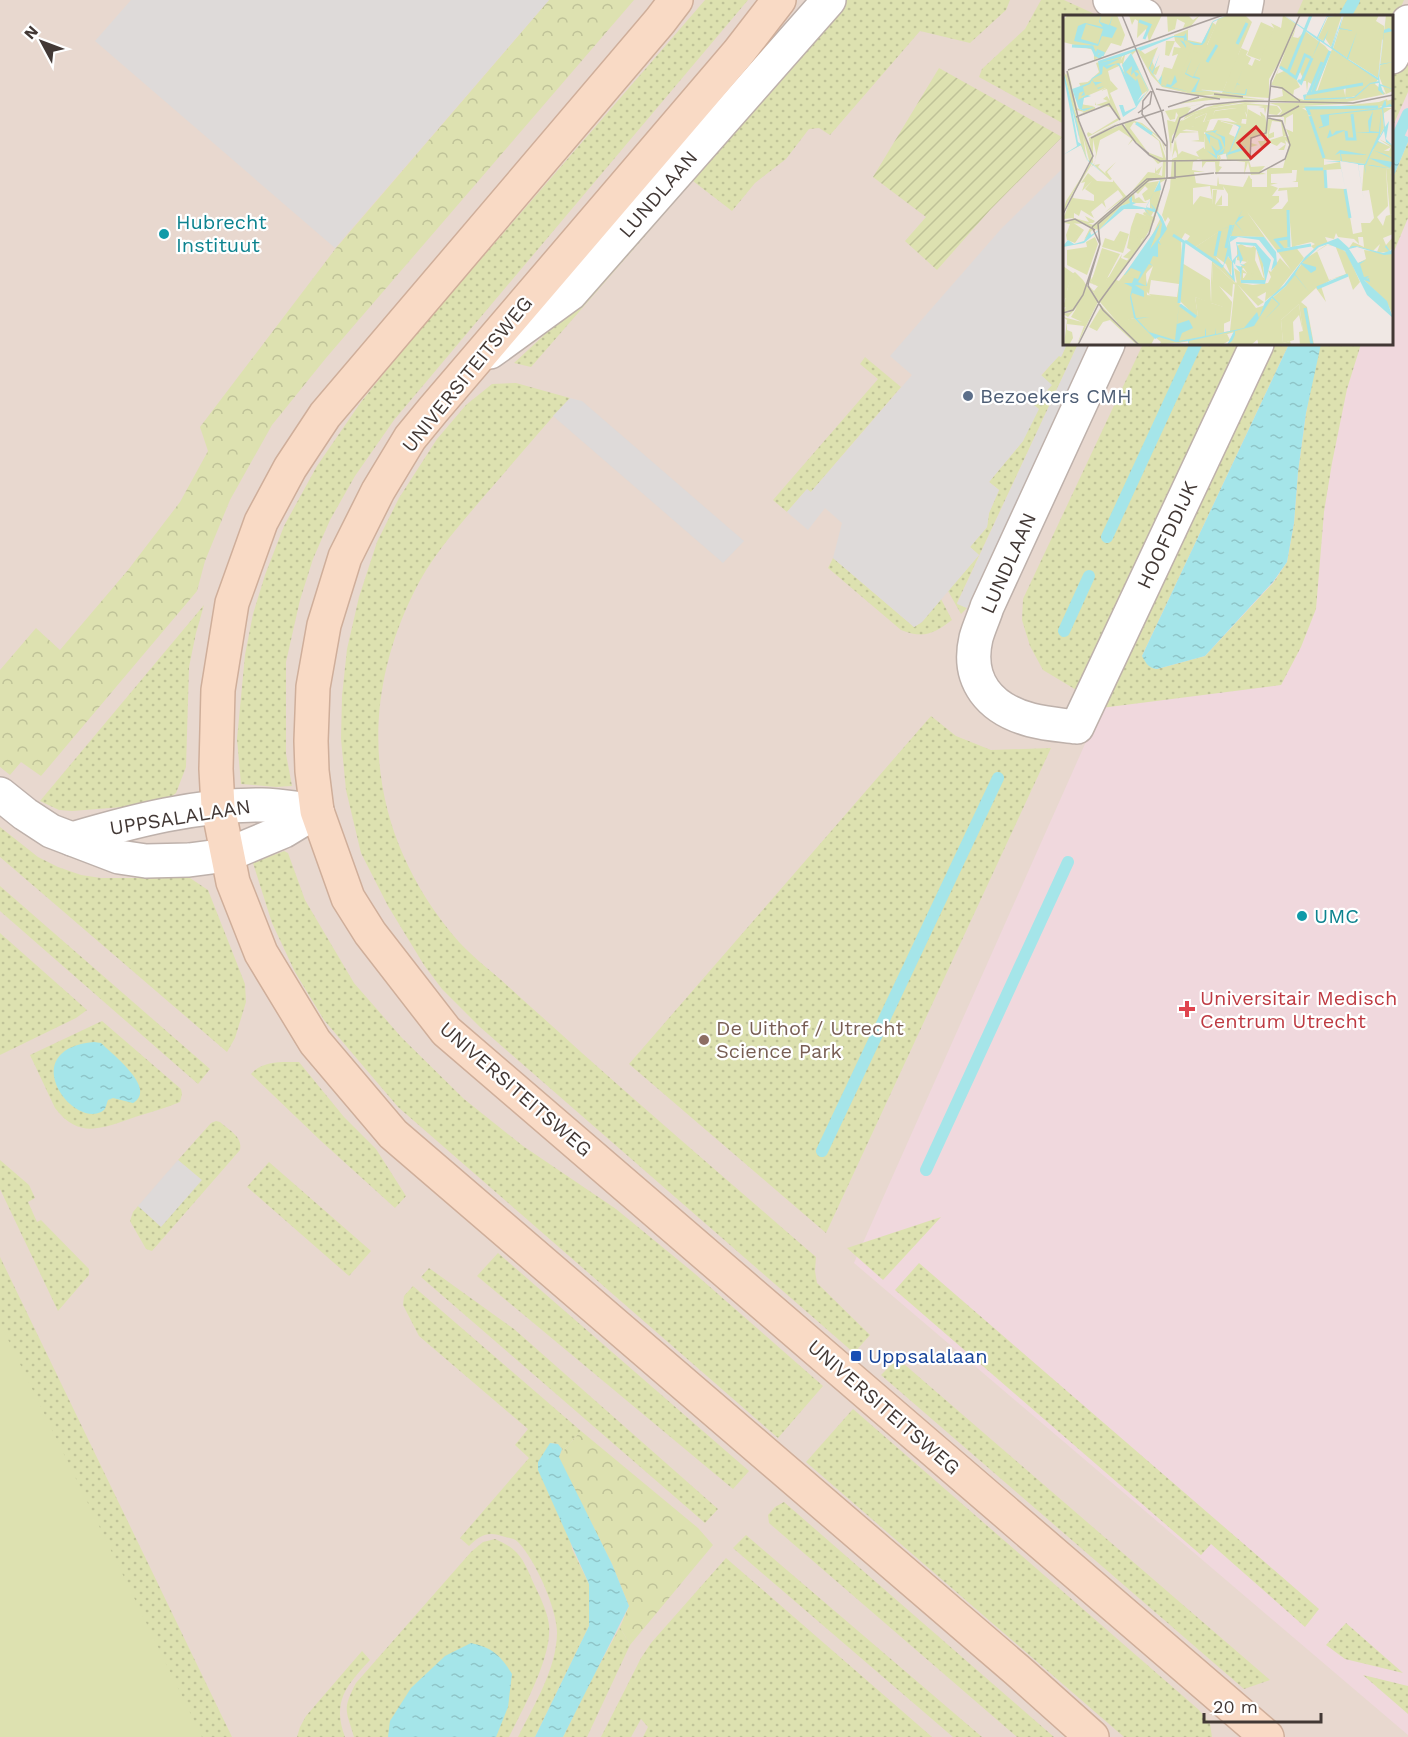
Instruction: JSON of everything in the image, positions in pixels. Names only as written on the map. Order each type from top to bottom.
[{"type":"main road","points":[[676,0],[325,415],[290,468],[261,522],[232,603],[218,690],[216,769],[218,807],[232,882],[261,953],[315,1042],[393,1134],[1092,1737]]},
{"type":"main road","name":"UNIVERSITEITSWEG","points":[[779,0],[738,53],[410,438],[378,491],[345,557],[324,625],[313,687],[312,761],[317,811],[348,898],[370,933],[446,1031],[1267,1737]]},
{"type":"street","name":"LUNDLAAN","points":[[470,368],[570,294],[829,0]]},
{"type":"street","points":[[1110,0],[1143,15]]},
{"type":"street","points":[[1393,55],[1408,22]]},
{"type":"street","name":"LUNDLAAN","points":[[1077,727],[1030,720],[1009,711],[990,699],[978,683],[973,662],[976,637],[987,607],[1108,345]]},
{"type":"street","name":"HOOFDDIJK","points":[[1077,727],[1257,345]]},
{"type":"street","name":"UPPSALALAAN","points":[[0,794],[51,831],[119,857],[146,861],[189,860],[227,855],[284,831],[317,811]]},
{"type":"street","name":"UPPSALALAAN","points":[[72,838],[133,820],[218,807],[263,804],[317,811]]},
{"type":"shaded area","name":"De Uithof / Utrecht Science Park","points":[[0,0],[1408,0],[1408,1737],[0,1737]]},
{"type":"shaded area","points":[[131,0],[549,0],[335,248],[95,41]]},
{"type":"shaded area","name":"Universitair Medisch Centrum Utrecht","points":[[1408,54],[1408,1735],[854,1263],[1101,708],[1271,345],[1393,345],[1393,86]]},
{"type":"shaded area","name":"Bezoekers CMH","points":[[1063,168],[1062,312],[1063,345],[1067,345],[1061,357],[1059,356],[1041,375],[1052,385],[1034,405],[1039,409],[1023,441],[989,482],[999,490],[989,513],[987,527],[970,547],[979,555],[922,622],[914,627],[833,558],[842,523],[825,508],[808,530],[787,512],[807,489],[811,492],[912,375],[890,356],[1001,229]]},
{"type":"shaded area","points":[[1078,345],[1090,345],[967,608],[957,604]]},
{"type":"shaded area","points":[[570,398],[582,401],[744,541],[723,563],[553,416]]},
{"type":"shaded area","points":[[178,1160],[202,1180],[161,1227],[138,1206]]},
{"type":"green space","points":[[549,0],[634,0],[326,358],[272,425],[230,500],[205,561],[197,591],[41,776],[21,762],[10,775],[0,767],[0,670],[36,628],[60,650],[128,570],[180,502],[208,451],[200,427],[336,248]]},
{"type":"green space","points":[[705,0],[748,0],[394,420],[355,476],[330,520],[313,559],[300,600],[286,662],[286,754],[292,786],[241,784],[237,739],[245,655],[253,614],[284,526],[317,466],[361,402],[410,341]]},
{"type":"green space","points":[[841,0],[1010,0],[1006,10],[970,43],[920,31],[830,135],[819,128],[809,129],[786,159],[755,183],[732,211],[693,181],[531,367],[514,363],[555,325]]},
{"type":"green space","points":[[1041,0],[1064,0],[1097,15],[1063,15],[1063,123],[979,77],[982,69],[1025,29]]},
{"type":"green space","points":[[1303,0],[1404,0],[1393,25],[1393,15],[1296,15]]},
{"type":"green space","points":[[1408,44],[1408,92],[1393,126],[1393,78]]},
{"type":"green space","points":[[939,68],[1062,137],[990,210],[937,270],[905,241],[926,217],[873,177]]},
{"type":"green space","points":[[1408,142],[1408,218],[1393,254],[1393,178]]},
{"type":"green space","points":[[1067,345],[1078,345],[957,603],[967,608],[961,614],[948,591],[979,555],[970,547],[987,527],[989,513],[999,490],[989,482],[1023,441],[1034,405],[1051,385],[1041,376],[1059,355],[1061,357]]},
{"type":"green space","points":[[1143,345],[1242,345],[1078,691],[1043,670],[1030,646],[1022,620],[1023,599]]},
{"type":"green space","points":[[1270,345],[1289,345],[1142,656],[1153,668],[1157,669],[1205,656],[1273,583],[1287,562],[1294,523],[1306,413],[1318,349],[1320,345],[1361,345],[1347,389],[1332,463],[1324,512],[1316,609],[1301,647],[1281,685],[1101,708]]},
{"type":"green space","points":[[865,357],[901,387],[810,493],[806,490],[787,512],[773,500],[878,379],[860,364]]},
{"type":"green space","points":[[516,383],[570,398],[457,529],[429,565],[414,592],[395,638],[383,683],[378,729],[381,774],[390,818],[406,861],[429,903],[459,942],[816,1257],[817,1283],[870,1335],[854,1353],[480,1027],[442,989],[424,965],[388,906],[361,853],[346,790],[341,739],[342,696],[347,649],[359,597],[377,542],[399,498],[437,439],[466,405],[492,384]]},
{"type":"green space","points":[[833,558],[914,627],[922,622],[941,599],[952,620],[928,634],[901,630],[828,568]]},
{"type":"green space","points":[[204,605],[189,667],[186,767],[176,793],[162,804],[72,811],[59,810],[40,801]]},
{"type":"green space","points":[[931,716],[956,736],[991,750],[1051,748],[826,1233],[629,1064]]},
{"type":"green space","points":[[0,827],[38,857],[81,875],[101,878],[190,878],[208,890],[245,984],[246,1002],[235,1038],[227,1052],[0,857]]},
{"type":"green space","points":[[284,851],[288,853],[305,900],[354,983],[402,1038],[464,1099],[523,1146],[616,1209],[694,1273],[823,1386],[778,1438],[398,1107],[324,1020],[295,972],[272,923],[253,863]]},
{"type":"green space","points":[[0,886],[210,1069],[198,1084],[0,911]]},
{"type":"green space","points":[[0,933],[87,1010],[76,1018],[0,1055]]},
{"type":"green space","points":[[102,1021],[181,1089],[180,1102],[112,1125],[92,1129],[82,1128],[64,1118],[55,1108],[30,1055]]},
{"type":"green space","points":[[299,1062],[344,1117],[376,1149],[406,1196],[395,1208],[251,1074],[267,1064]]},
{"type":"green space","points":[[216,1121],[237,1138],[240,1150],[152,1251],[146,1249],[130,1221],[133,1212],[138,1206],[161,1226],[201,1180],[178,1160],[211,1123]]},
{"type":"green space","points":[[0,1160],[29,1185],[35,1198],[28,1202],[37,1222],[41,1220],[89,1269],[89,1275],[58,1311],[0,1189]]},
{"type":"green space","points":[[269,1162],[371,1251],[349,1276],[247,1187]]},
{"type":"green space","points":[[941,1217],[883,1280],[847,1248]]},
{"type":"green space","points":[[498,1253],[749,1471],[733,1489],[477,1276]]},
{"type":"green space","points":[[0,1257],[232,1737],[0,1737]]},
{"type":"green space","points":[[919,1263],[1319,1609],[1305,1627],[1211,1544],[1201,1555],[895,1290]]},
{"type":"green space","points":[[429,1268],[514,1329],[718,1509],[705,1523],[421,1277]]},
{"type":"green space","points":[[413,1286],[581,1431],[558,1457],[562,1449],[558,1444],[550,1443],[572,1549],[589,1584],[589,1626],[535,1737],[518,1737],[553,1661],[557,1634],[550,1599],[531,1560],[517,1541],[490,1534],[481,1536],[469,1546],[460,1538],[529,1458],[515,1445],[528,1429],[419,1336],[403,1305],[404,1296]]},
{"type":"green space","points":[[0,1323],[202,1737],[0,1737]]},
{"type":"green space","points":[[897,1362],[904,1364],[1270,1680],[1244,1689],[881,1375]]},
{"type":"green space","points":[[853,1409],[1199,1710],[1210,1724],[1212,1737],[1124,1737],[806,1462]]},
{"type":"green space","points":[[581,1431],[698,1528],[713,1545],[630,1645],[620,1627],[629,1606],[612,1564],[558,1457]]},
{"type":"green space","points":[[784,1502],[1054,1737],[1017,1737],[769,1523],[768,1515]]},
{"type":"green space","points":[[746,1535],[982,1737],[953,1737],[733,1548]]},
{"type":"green space","points":[[495,1539],[510,1547],[523,1561],[549,1625],[549,1638],[541,1667],[529,1698],[509,1737],[354,1737],[347,1705],[356,1683],[471,1552],[483,1542]]},
{"type":"green space","points":[[726,1558],[932,1737],[643,1737],[648,1727],[641,1719],[631,1737],[601,1737],[651,1643]]},
{"type":"green space","points":[[1346,1623],[1403,1673],[1345,1659],[1326,1645]]},
{"type":"green space","points":[[620,1627],[630,1645],[587,1737],[563,1737],[590,1682]]},
{"type":"green space","points":[[362,1651],[370,1660],[348,1686],[341,1704],[341,1724],[345,1737],[297,1737],[306,1716]]},
{"type":"green space","points":[[1363,1675],[1408,1686],[1408,1714]]},
{"type":"water","points":[[1399,133],[1408,137],[1408,142],[1393,178],[1393,134]]},
{"type":"water","points":[[1289,345],[1321,345],[1306,413],[1294,523],[1287,562],[1273,582],[1205,656],[1157,669],[1151,668],[1142,656]]},
{"type":"water","points":[[94,1042],[101,1043],[123,1063],[137,1081],[140,1089],[139,1097],[133,1103],[113,1098],[108,1100],[103,1111],[89,1114],[76,1108],[65,1098],[57,1085],[54,1071],[58,1058],[71,1048]]},
{"type":"water","points":[[550,1443],[558,1444],[562,1449],[559,1457],[612,1564],[629,1606],[563,1737],[535,1737],[589,1626],[589,1584],[538,1470],[538,1462]]},
{"type":"water","points":[[471,1643],[495,1653],[512,1674],[508,1707],[496,1737],[388,1737],[390,1721],[411,1688],[445,1656]]},
{"type":"waterway","points":[[1346,15],[1354,0]]},
{"type":"waterway","points":[[1393,147],[1408,114]]},
{"type":"waterway","points":[[1107,537],[1196,345]]},
{"type":"waterway","points":[[1064,631],[1089,576]]},
{"type":"waterway","points":[[822,1151],[998,778]]},
{"type":"waterway","points":[[926,1170],[1068,862]]},
{"type":"place","name":"Hubrecht Instituut","points":[[164,234]]},
{"type":"place","name":"Bezoekers CMH","points":[[968,396]]},
{"type":"place","name":"UMC","points":[[1302,916]]},
{"type":"place","name":"Universitair Medisch Centrum Utrecht","points":[[1187,1009]]},
{"type":"place","name":"De Uithof / Utrecht Science Park","points":[[704,1040]]},
{"type":"place","name":"Uppsalalaan","points":[[856,1356]]}]
